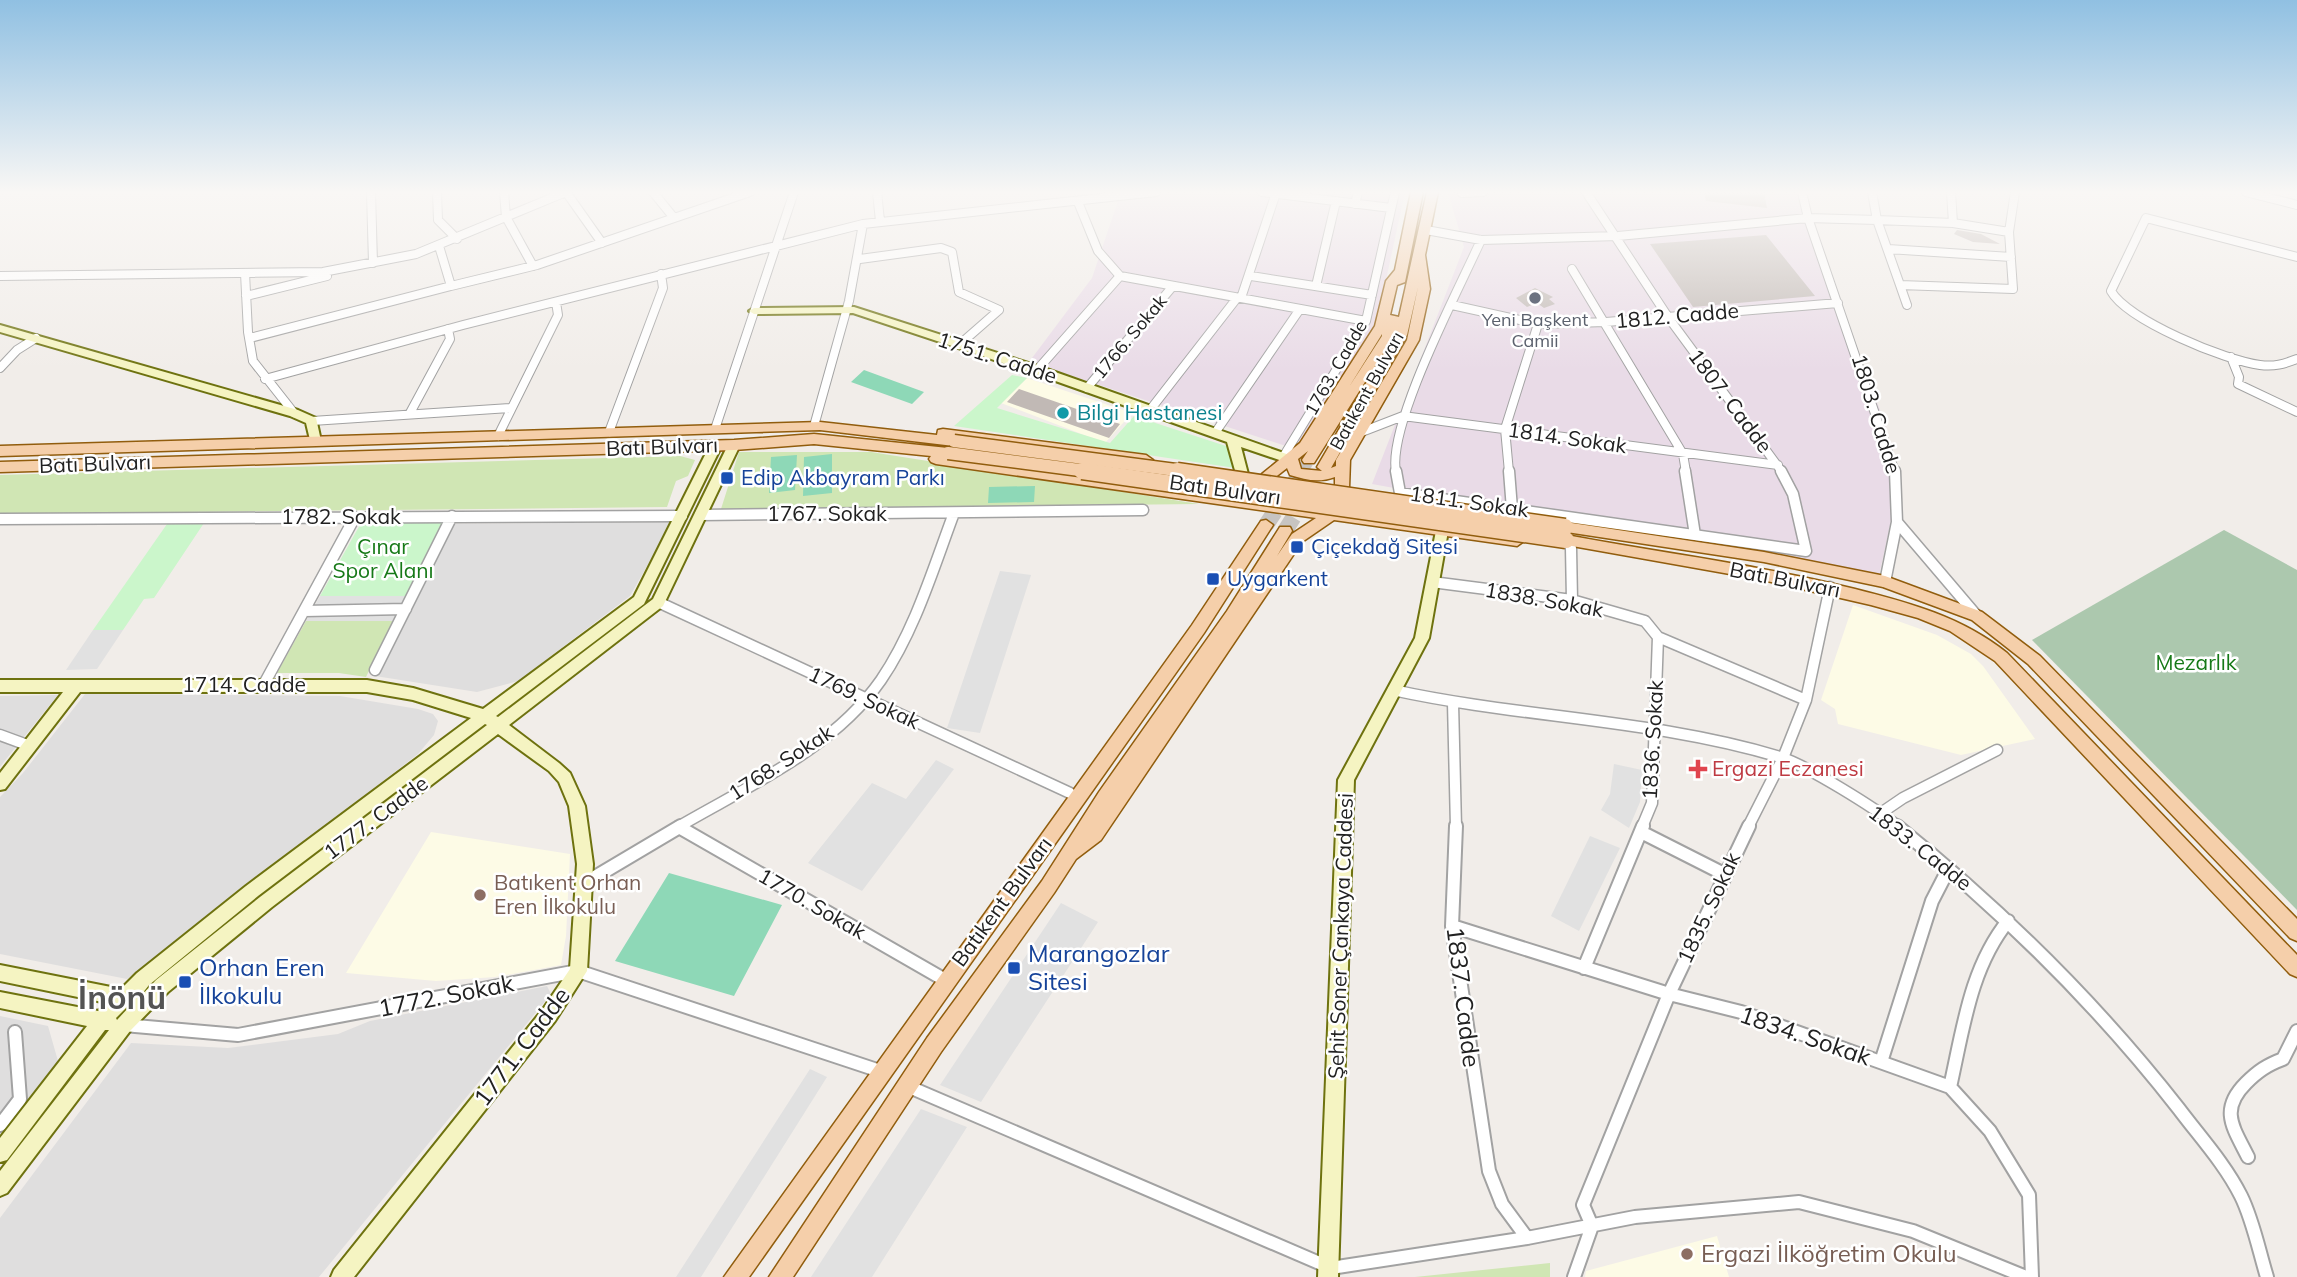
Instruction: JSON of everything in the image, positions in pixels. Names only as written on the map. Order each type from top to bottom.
[{"type":"main road","name":"Batıkent Bulvarı","points":[[1309,460],[1388,336],[1405,252]]},
{"type":"main road","name":"Batıkent Bulvarı","points":[[1324,467],[1401,335],[1421,252]]},
{"type":"main road","points":[[1294,532],[1331,515],[1342,488],[1342,465],[1413,340],[1424,289],[1420,256]]},
{"type":"main road","points":[[1262,525],[1257,506],[1267,477],[1305,446],[1381,326],[1392,281],[1401,271]]},
{"type":"main road","name":"1751. Cadde","points":[[754,311],[854,310],[1037,370],[1287,458]]},
{"type":"main road","points":[[0,328],[294,413],[312,421],[316,442]]},
{"type":"main road","name":"Batı Bulvarı","points":[[0,467],[716,437],[814,426],[915,436],[951,447]]},
{"type":"main road","name":"Batı Bulvarı","points":[[0,451],[609,432],[716,437],[734,445],[814,439],[951,447],[1253,494],[1567,538],[1608,548],[1830,587],[1936,617],[1986,643],[2297,968]]},
{"type":"main road","points":[[915,436],[948,433],[1267,477],[1564,519],[1619,531],[1625,535]]},
{"type":"main road","name":"1777. Cadde","points":[[0,1186],[124,1025],[145,1002],[639,600],[682,516],[716,437]]},
{"type":"main road","points":[[1234,440],[1242,474]]},
{"type":"main road","points":[[880,444],[900,454],[1257,506],[1442,531],[1567,538]]},
{"type":"main road","name":"1777. Cadde","points":[[0,1153],[102,1020],[122,998],[252,891],[658,602],[734,445]]},
{"type":"main road","points":[[1287,458],[1295,472],[1324,477],[1342,465]]},
{"type":"main road","points":[[1063,817],[1060,811],[1070,793],[1118,731],[1268,517],[1296,522],[1294,532]]},
{"type":"main road","name":"Batıkent Bulvarı","points":[[735,1277],[1198,629],[1262,525]]},
{"type":"main road","name":"Şehit Soner Çankaya Caddesi","points":[[1330,1272],[1346,780],[1422,638],[1442,531]]},
{"type":"main road","name":"Batıkent Bulvarı","points":[[780,1277],[907,1086],[1294,532]]},
{"type":"main road","name":"Batı Bulvarı","points":[[1567,538],[1625,535],[1764,557],[1885,582],[1977,616],[2034,660],[2297,932]]},
{"type":"main road","points":[[0,784],[77,685]]},
{"type":"main road","name":"1714. Cadde","points":[[0,686],[339,685],[391,690],[491,721]]},
{"type":"main road","name":"1771. Cadde","points":[[341,1277],[549,1015],[578,971],[585,883],[581,826],[572,791],[554,766],[491,721]]},
{"type":"main road","points":[[0,973],[145,1002]]},
{"type":"main road","points":[[0,1000],[124,1025]]},
{"type":"street","points":[[373,252],[373,263]]},
{"type":"street","points":[[0,276],[323,272],[417,252]]},
{"type":"street","points":[[441,252],[451,286]]},
{"type":"street","points":[[525,252],[533,266]]},
{"type":"street","points":[[250,338],[533,266],[576,252]]},
{"type":"street","points":[[265,379],[748,252]]},
{"type":"street","points":[[716,437],[774,252]]},
{"type":"street","points":[[814,426],[845,311],[855,284],[861,252]]},
{"type":"street","points":[[860,259],[915,252]]},
{"type":"street","points":[[951,252],[959,292],[999,310],[959,345]]},
{"type":"street","points":[[1097,252],[1120,276],[1366,321]]},
{"type":"street","points":[[1150,410],[1239,298],[1251,276],[1258,252]]},
{"type":"street","points":[[1316,286],[1324,252]]},
{"type":"street","name":"1763. Cadde","points":[[1287,458],[1366,321],[1381,252]]},
{"type":"street","name":"1811. Sokak","points":[[1475,252],[1403,416],[1394,461],[1400,493],[1806,551]]},
{"type":"street","name":"1807. Cadde","points":[[1628,252],[1668,317],[1778,465],[1793,494],[1806,551]]},
{"type":"street","name":"1803. Cadde","points":[[1820,252],[1895,464],[1897,522],[1885,582]]},
{"type":"street","points":[[1889,252],[1907,305]]},
{"type":"street","points":[[1928,252],[2011,257]]},
{"type":"street","points":[[1900,285],[2013,289],[2011,252]]},
{"type":"street","points":[[2130,252],[2111,291],[2117,302],[2195,343],[2231,358],[2267,366],[2290,364],[2297,359]]},
{"type":"street","points":[[2276,252],[2297,257]]},
{"type":"street","points":[[246,296],[352,267]]},
{"type":"street","points":[[1573,269],[1683,454],[1695,535]]},
{"type":"street","points":[[245,273],[251,358],[265,379],[282,394],[294,413]]},
{"type":"street","points":[[609,432],[663,288],[661,274]]},
{"type":"street","points":[[1037,370],[1120,276]]},
{"type":"street","points":[[1251,276],[1372,295]]},
{"type":"street","name":"1766. Sokak","points":[[1087,388],[1172,286]]},
{"type":"street","points":[[498,436],[558,314],[556,302]]},
{"type":"street","name":"1812. Cadde","points":[[1452,305],[1538,324],[1606,322],[1838,303]]},
{"type":"street","points":[[1215,433],[1300,309]]},
{"type":"street","points":[[1512,509],[1505,429],[1538,324]]},
{"type":"street","points":[[410,413],[450,339],[448,329]]},
{"type":"street","points":[[0,368],[17,350],[36,338]]},
{"type":"street","points":[[2231,358],[2239,377],[2238,384],[2297,412]]},
{"type":"street","points":[[312,421],[510,408]]},
{"type":"street","name":"1814. Sokak","points":[[1359,433],[1403,416],[1778,465]]},
{"type":"street","name":"1767. Sokak","points":[[700,515],[1143,510]]},
{"type":"street","name":"1768. Sokak","points":[[585,883],[804,753],[867,699],[891,661],[917,607],[954,513]]},
{"type":"street","points":[[375,670],[452,516]]},
{"type":"street","name":"1782. Sokak","points":[[0,519],[682,516]]},
{"type":"street","points":[[264,684],[355,517]]},
{"type":"street","points":[[1897,522],[1977,616]]},
{"type":"street","points":[[1567,538],[1572,600]]},
{"type":"street","name":"1838. Sokak","points":[[1433,582],[1572,600],[1645,621],[1656,632],[1806,700]]},
{"type":"street","name":"1835. Sokak","points":[[1592,1226],[1583,1205],[1670,994],[1724,874],[1783,758],[1806,700],[1830,587]]},
{"type":"street","name":"1769. Sokak","points":[[658,602],[1070,793]]},
{"type":"street","points":[[304,611],[406,609]]},
{"type":"street","name":"1836. Sokak","points":[[1584,968],[1652,803],[1657,728],[1656,632]]},
{"type":"street","name":"1833. Cadde","points":[[1393,690],[1453,703],[1657,728],[1783,758],[1881,813],[1949,868],[2008,921],[2144,1064],[2227,1171],[2242,1198],[2267,1277]]},
{"type":"street","name":"1837. Cadde","points":[[1453,703],[1455,834],[1452,926],[1489,1171],[1502,1203],[1527,1238]]},
{"type":"street","points":[[0,735],[30,746]]},
{"type":"street","points":[[1881,813],[1903,798],[1997,750]]},
{"type":"street","name":"1770. Sokak","points":[[679,827],[945,980]]},
{"type":"street","points":[[1641,832],[1724,874]]},
{"type":"street","points":[[1881,1062],[1931,901],[1949,868]]},
{"type":"street","points":[[1950,1087],[1983,957],[1997,931],[2008,921]]},
{"type":"street","name":"1834. Sokak","points":[[1452,926],[1670,994],[1741,1012],[1950,1087],[1990,1131],[2029,1195],[2032,1277]]},
{"type":"street","name":"1772. Sokak","points":[[124,1025],[238,1035],[578,971],[880,1071]]},
{"type":"street","points":[[2248,1157],[2233,1127],[2229,1106],[2234,1095],[2262,1067],[2283,1059],[2297,1031]]},
{"type":"street","points":[[0,1125],[20,1099],[15,1032]]},
{"type":"street","points":[[907,1086],[1330,1272],[1635,1217],[1799,1202],[1913,1231],[2026,1277]]},
{"type":"street","points":[[1574,1277],[1592,1226]]},
{"type":"shaded area","points":[[1101,252],[1392,252],[1376,326],[1295,449],[1029,362],[1092,278]]},
{"type":"shaded area","points":[[1462,252],[1822,252],[1838,303],[1886,425],[1893,511],[1879,576],[1372,484]]},
{"type":"shaded area","points":[[1027,378],[1132,413],[1105,443],[1001,403]]},
{"type":"shaded area","points":[[672,522],[630,596],[518,681],[477,692],[375,676],[452,524]]},
{"type":"shaded area","points":[[1000,571],[1031,575],[980,733],[947,728]]},
{"type":"shaded area","points":[[320,596],[406,596],[393,621],[306,621]]},
{"type":"shaded area","points":[[1853,605],[1937,635],[1971,654],[1983,666],[2035,739],[1961,755],[1838,724],[1835,709],[1821,700]]},
{"type":"shaded area","points":[[93,630],[123,630],[97,669],[66,670]]},
{"type":"shaded area","points":[[85,694],[340,696],[418,709],[433,714],[438,721],[434,735],[418,754],[127,979],[0,954],[0,797],[23,773]]},
{"type":"shaded area","points":[[58,695],[7,758],[0,767],[0,696]]},
{"type":"shaded area","points":[[936,760],[954,769],[862,891],[808,863],[872,783],[906,799]]},
{"type":"shaded area","points":[[1614,764],[1642,770],[1640,802],[1629,828],[1601,810],[1610,794]]},
{"type":"shaded area","name":"Batıkent Orhan Eren İlkokulu","points":[[431,832],[570,854],[566,936],[561,965],[495,977],[436,981],[346,973]]},
{"type":"shaded area","points":[[1590,836],[1620,848],[1579,931],[1551,916]]},
{"type":"shaded area","points":[[1061,903],[1098,922],[981,1102],[940,1085]]},
{"type":"shaded area","points":[[547,986],[551,994],[319,1277],[0,1277],[0,1218],[131,1043],[228,1048],[338,1034],[370,1021]]},
{"type":"shaded area","points":[[0,1016],[48,1026],[58,1061],[0,1138]]},
{"type":"shaded area","points":[[810,1069],[827,1077],[701,1277],[676,1277]]},
{"type":"shaded area","points":[[921,1109],[967,1127],[872,1277],[811,1277]]},
{"type":"shaded area","name":"Ergazi İlköğretim Okulu","points":[[1717,1236],[1729,1277],[1585,1277],[1586,1271]]},
{"type":"green space","points":[[864,370],[924,392],[912,404],[851,382]]},
{"type":"green space","points":[[1012,375],[1027,378],[997,408],[1110,443],[1134,416],[1229,447],[1235,468],[954,426]]},
{"type":"green space","points":[[739,452],[871,452],[1199,504],[721,509]]},
{"type":"green space","points":[[832,454],[832,493],[803,496],[804,457]]},
{"type":"green space","points":[[797,455],[795,490],[769,493],[771,457]]},
{"type":"green space","points":[[680,456],[695,460],[688,476],[676,481],[667,507],[0,514],[0,475]]},
{"type":"green space","points":[[1035,486],[1034,502],[988,503],[989,487]]},
{"type":"green space","points":[[204,523],[154,598],[144,599],[123,630],[93,630],[167,524]]},
{"type":"green space","name":"Çınar Spor Alanı","points":[[361,523],[443,523],[406,596],[320,596]]},
{"type":"green space","name":"Mezarlık","points":[[2224,530],[2297,570],[2297,910],[2032,640]]},
{"type":"green space","points":[[306,621],[393,621],[366,677],[339,673],[277,673]]},
{"type":"green space","points":[[669,873],[782,905],[734,996],[615,961]]},
{"type":"green space","points":[[1550,1263],[1550,1277],[1415,1277]]},
{"type":"building","points":[[1655,252],[1779,252],[1815,296],[1693,307]]},
{"type":"building","name":"Yeni Başkent Camii","points":[[1535,288],[1553,297],[1549,299],[1555,304],[1544,308],[1537,303],[1527,307],[1516,298]]},
{"type":"building","name":"Bilgi Hastanesi","points":[[1019,389],[1120,424],[1109,438],[1007,402]]},
{"type":"tunnel","points":[[1301,472],[1309,460]]},
{"type":"tunnel","points":[[1266,525],[1302,471]]},
{"type":"tunnel","points":[[1285,531],[1306,497]]},
{"type":"place","name":"Yeni Başkent Camii","points":[[1535,298]]},
{"type":"place","name":"Bilgi Hastanesi","points":[[1063,413]]},
{"type":"place","name":"Edip Akbayram Parkı","points":[[727,478]]},
{"type":"place","name":"Çiçekdağ Sitesi","points":[[1297,547]]},
{"type":"place","name":"Uygarkent","points":[[1213,579]]},
{"type":"place","name":"Ergazi Eczanesi","points":[[1698,769]]},
{"type":"place","name":"Batıkent Orhan Eren İlkokulu","points":[[480,895]]},
{"type":"place","name":"Marangozlar Sitesi","points":[[1014,968]]},
{"type":"place","name":"Orhan Eren İlkokulu","points":[[185,982]]},
{"type":"place","name":"Ergazi İlköğretim Okulu","points":[[1687,1254]]},
{"type":"district","name":"İnönü","points":[[122,997]]}]
